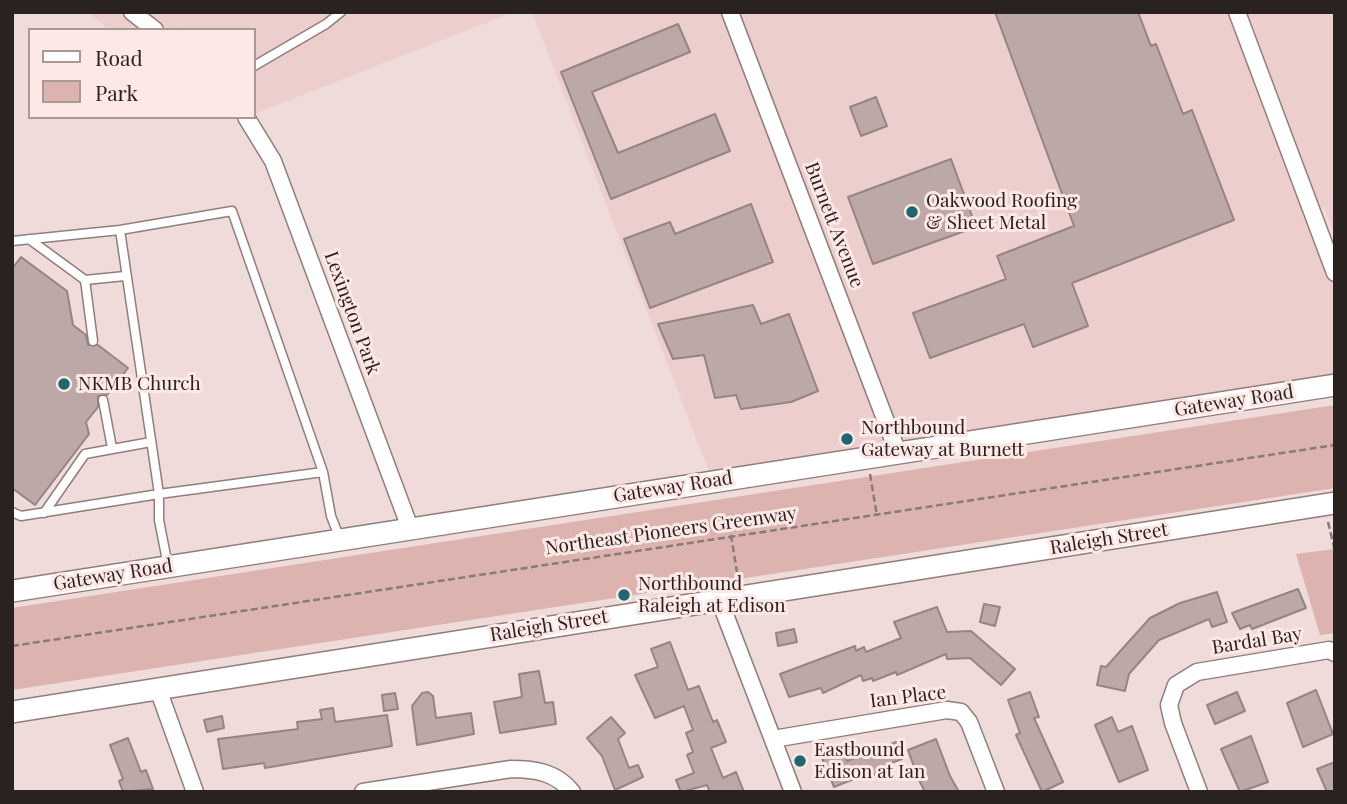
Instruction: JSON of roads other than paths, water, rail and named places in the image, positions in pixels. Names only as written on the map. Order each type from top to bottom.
[{"type":"main road","name":"Gateway Road","points":[[12,591],[1335,385]]},
{"type":"main road","name":"Raleigh Street","points":[[12,712],[1329,504]]},
{"type":"street","points":[[132,12],[152,28]]},
{"type":"street","name":"Burnett Avenue","points":[[730,12],[898,453]]},
{"type":"street","points":[[1237,12],[1335,272]]},
{"type":"street","name":"Lexington Park","points":[[247,119],[273,161],[410,528]]},
{"type":"street","points":[[719,599],[793,792]]},
{"type":"street","name":"Bardal Bay","points":[[1199,792],[1169,705],[1176,685],[1197,672],[1329,650],[1335,653]]},
{"type":"street","points":[[158,689],[195,792]]},
{"type":"street","name":"Ian Place","points":[[774,739],[947,710],[961,712],[969,722],[996,792]]},
{"type":"street","points":[[363,792],[535,769],[555,777],[572,792]]},
{"type":"lane","points":[[256,65],[327,24],[341,12]]},
{"type":"lane","points":[[12,241],[120,230],[232,211],[323,471],[331,516],[340,539]]},
{"type":"lane","points":[[120,230],[159,494],[159,520],[168,566]]},
{"type":"lane","points":[[29,239],[85,280],[125,276]]},
{"type":"lane","points":[[85,280],[93,341]]},
{"type":"lane","points":[[103,400],[112,448]]},
{"type":"lane","points":[[44,513],[85,454],[151,442]]},
{"type":"lane","points":[[12,512],[21,516],[44,513],[323,471]]},
{"type":"place","name":"Oakwood Roofing & Sheet Metal","points":[[912,212]]},
{"type":"place","name":"NKMB Church","points":[[64,384]]},
{"type":"place","name":"Northbound Gateway at Burnett","points":[[847,439]]},
{"type":"place","name":"Northbound Raleigh at Edison","points":[[624,595]]},
{"type":"place","name":"Eastbound Edison at Ian","points":[[800,761]]}]
